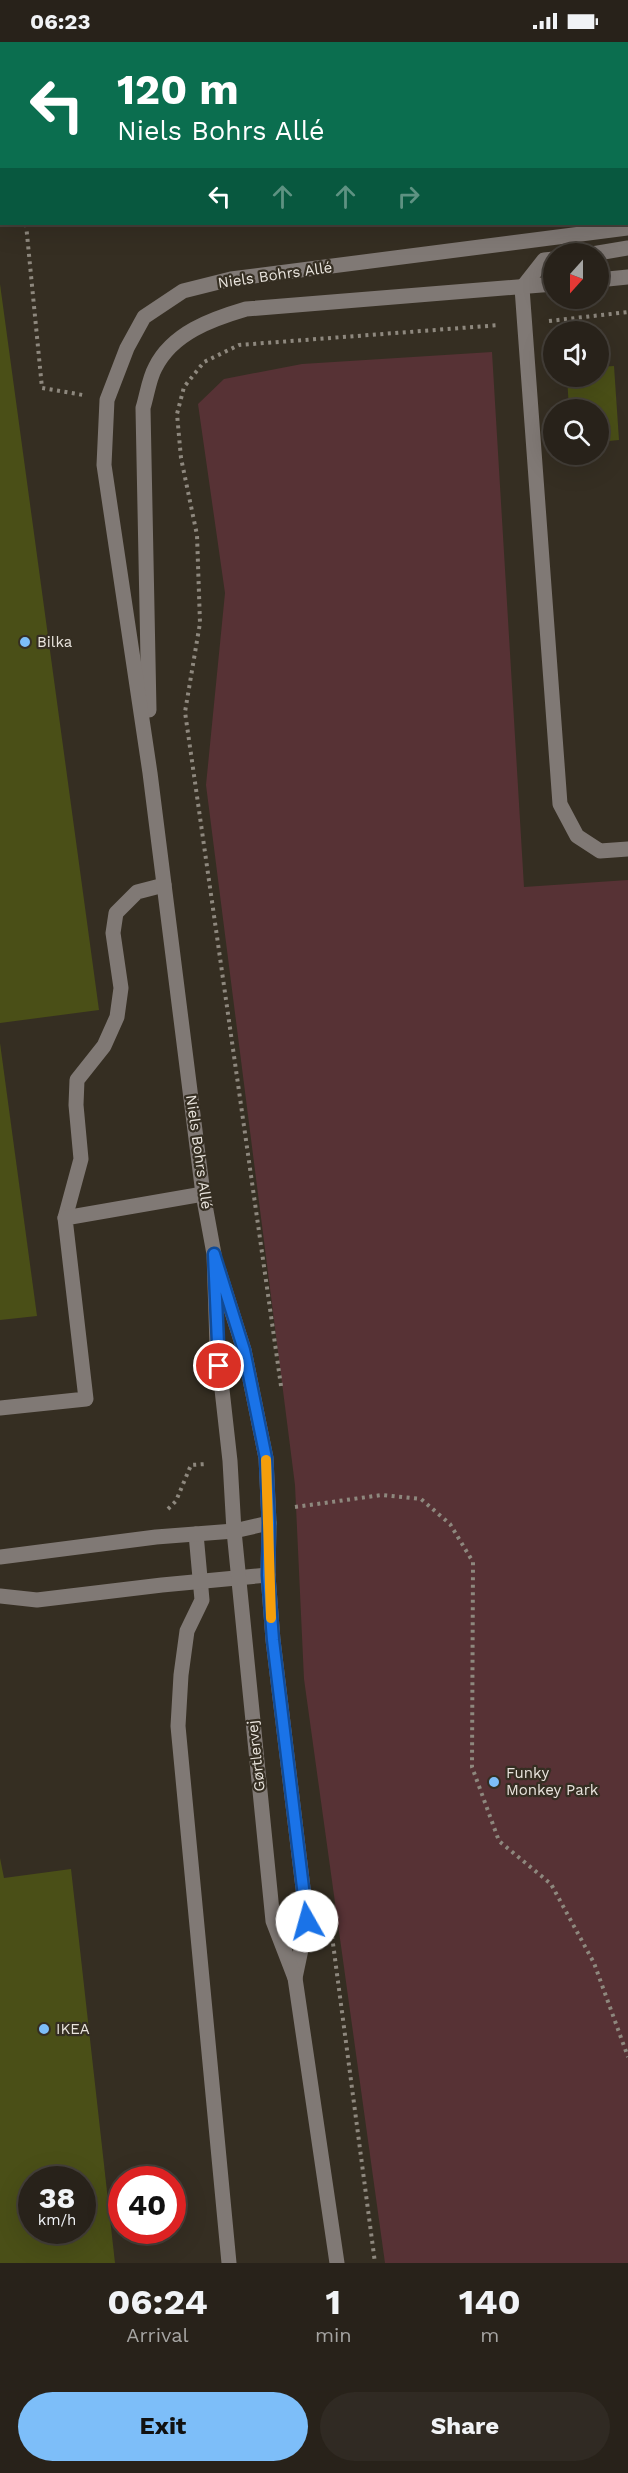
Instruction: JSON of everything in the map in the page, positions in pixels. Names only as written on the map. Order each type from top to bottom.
[{"type":"street","name":"Niels Bohrs Allé","points":[[234,1531],[230,1461],[217,1345],[214,1254],[203,1194],[150,774],[104,465],[106,400],[127,348],[144,317],[183,291],[231,279],[628,228]]},
{"type":"street","points":[[609,251],[628,248]]},
{"type":"street","points":[[543,261],[522,288],[560,804],[577,836],[600,851],[628,849]]},
{"type":"street","points":[[609,279],[628,277]]},
{"type":"street","name":"Niels Bohrs Allé","points":[[150,774],[143,408],[154,368],[174,343],[207,320],[246,309],[543,285]]},
{"type":"street","points":[[0,1408],[86,1399],[65,1218],[81,1159],[76,1105],[77,1080],[104,1046],[117,1017],[121,988],[113,933],[116,913],[137,892],[164,885]]},
{"type":"street","points":[[65,1218],[203,1194]]},
{"type":"street","name":"Gørtlervej","points":[[214,1254],[244,1350],[266,1458],[269,1523],[268,1575],[273,1646],[307,1921],[295,1978]]},
{"type":"street","points":[[0,1557],[234,1531],[269,1523]]},
{"type":"street","name":"Gørtlervej","points":[[234,1531],[273,1921],[295,1978],[337,2263]]},
{"type":"street","points":[[196,1534],[202,1600],[187,1631],[181,1675],[178,1726],[229,2263]]},
{"type":"street","points":[[0,1596],[37,1600],[268,1575]]},
{"type":"path","points":[[26,225],[42,388],[92,397]]},
{"type":"path","points":[[282,1394],[185,712],[200,624],[197,535],[181,458],[177,414],[184,387],[204,362],[239,345],[524,323],[628,312]]},
{"type":"path","points":[[163,1514],[176,1501],[191,1465],[230,1461]]},
{"type":"path","points":[[295,1507],[382,1495],[421,1499],[450,1524],[462,1543],[473,1562],[472,1767],[499,1840],[551,1884],[594,1963],[628,2057]]},
{"type":"path","points":[[294,1497],[295,1519]]},
{"type":"path","points":[[332,1935],[375,2263]]},
{"type":"shaded area","points":[[492,352],[524,887],[628,880],[628,2263],[385,2263],[304,1679],[295,1485],[206,785],[225,593],[198,404],[224,379],[302,364]]},
{"type":"building","name":"Bilka","points":[[0,284],[99,1010],[0,1023]]},
{"type":"building","points":[[609,366],[614,366],[619,440],[609,441],[609,399],[568,399],[568,387],[609,387]]},
{"type":"building","points":[[0,1043],[37,1316],[0,1320]]},
{"type":"building","name":"IKEA","points":[[0,1858],[4,1878],[71,1869],[108,2200],[108,2244],[113,2244],[115,2263],[0,2263]]},
{"type":"slow traffic","points":[[266,1460],[271,1618]]},
{"type":"place","name":"Bilka","points":[[25,642]]},
{"type":"place","name":"Funky Monkey Park","points":[[494,1782]]},
{"type":"place","name":"IKEA","points":[[44,2029]]},
{"type":"route","points":[[219,1366],[214,1254],[244,1350],[266,1458],[269,1523],[268,1575],[273,1640],[307,1921]]}]
